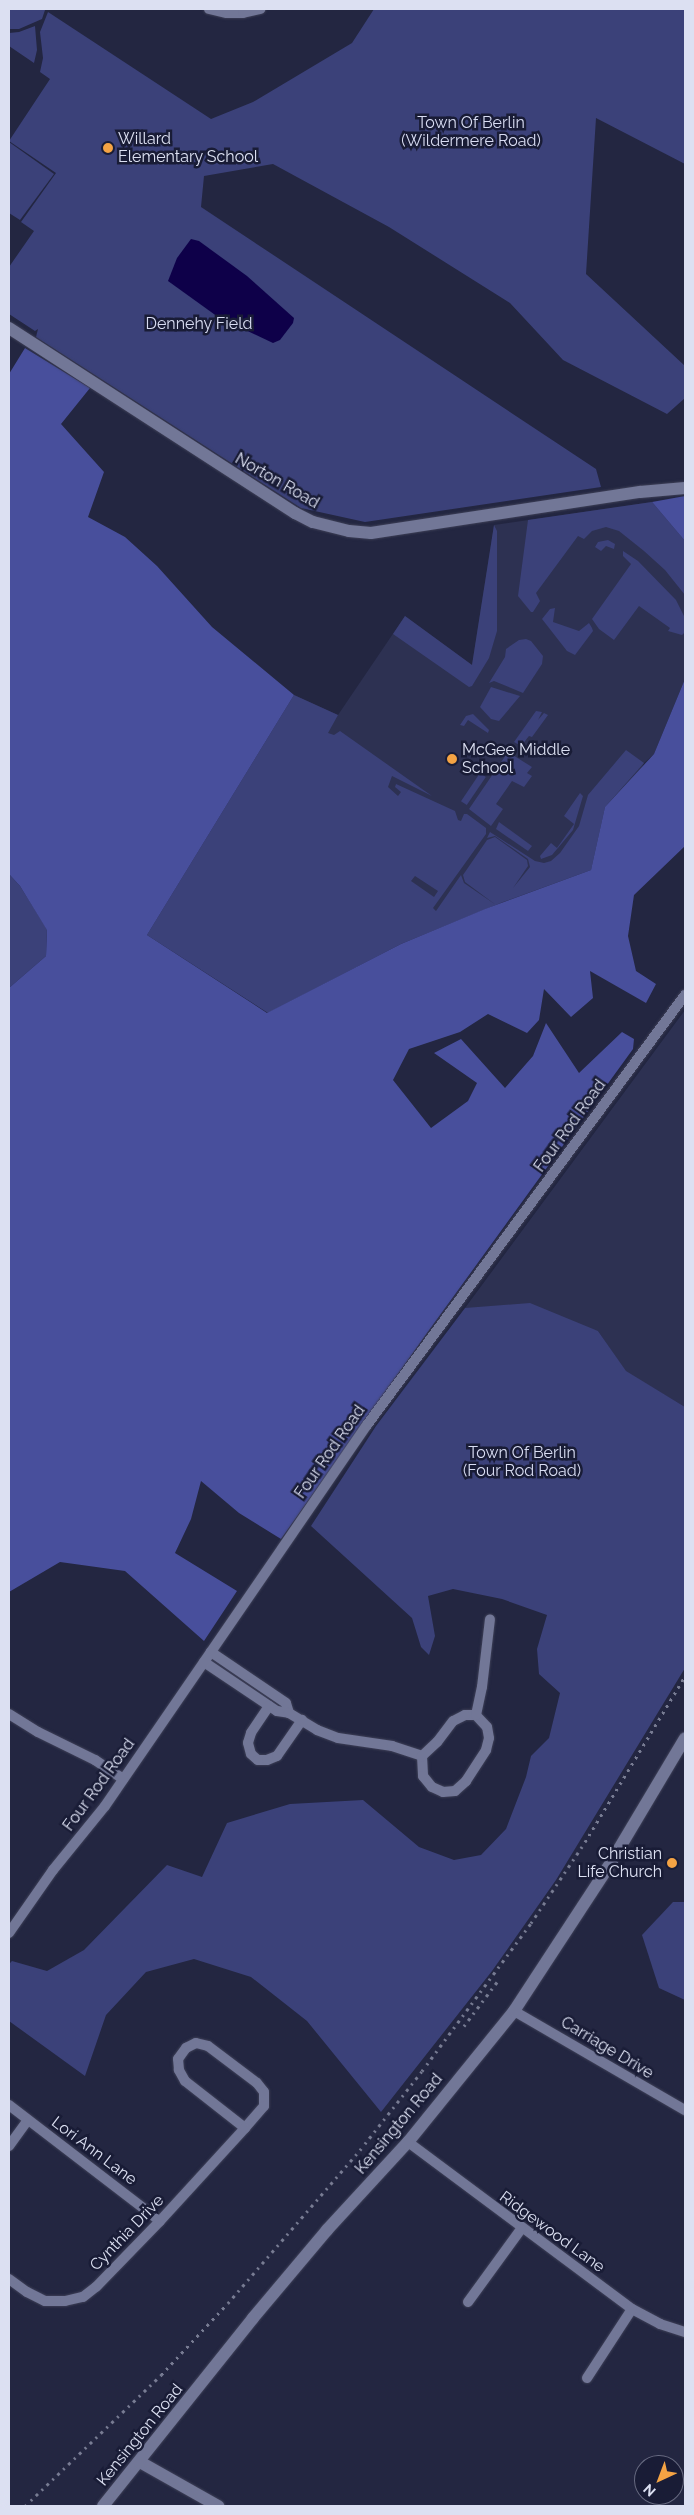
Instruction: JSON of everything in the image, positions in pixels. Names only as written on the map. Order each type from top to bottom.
[{"type":"street","points":[[209,9],[227,13],[244,13],[261,9]]},
{"type":"street","name":"Norton Road","points":[[9,328],[295,513],[313,522],[348,531],[371,533],[640,492],[685,488]]},
{"type":"street","name":"Four Rod Road","points":[[9,1933],[53,1870],[86,1831],[123,1779],[367,1425],[685,995]]},
{"type":"street","points":[[476,1716],[482,1687],[490,1619]]},
{"type":"street","points":[[211,1652],[286,1703],[289,1713]]},
{"type":"street","points":[[204,1662],[277,1711],[289,1713],[338,1738],[392,1746],[422,1756]]},
{"type":"street","points":[[269,1706],[248,1743],[251,1754],[258,1760],[267,1760],[277,1756],[302,1720]]},
{"type":"street","points":[[9,1714],[38,1732],[95,1760],[123,1779]]},
{"type":"street","points":[[465,1715],[476,1716],[486,1727],[489,1738],[486,1750],[466,1781],[455,1791],[443,1792],[432,1787],[423,1776],[422,1756],[437,1742],[453,1721],[465,1715]]},
{"type":"street","name":"Kensington Road","points":[[104,2506],[253,2318],[327,2230],[408,2142],[514,2011],[607,1869],[685,1738]]},
{"type":"street","name":"Carriage Drive","points":[[514,2011],[685,2110]]},
{"type":"street","name":"Cynthia Drive","points":[[9,2279],[27,2292],[45,2301],[65,2302],[83,2297],[96,2287],[160,2220],[245,2128],[264,2106],[264,2092],[257,2082],[208,2046],[196,2043],[186,2048],[178,2059],[178,2070],[185,2081],[245,2128]]},
{"type":"street","name":"Lori Ann Lane","points":[[9,2105],[160,2220]]},
{"type":"street","points":[[9,2146],[28,2120]]},
{"type":"street","name":"Ridgewood Lane","points":[[408,2142],[521,2229],[632,2309],[660,2324],[685,2332]]},
{"type":"street","points":[[468,2302],[521,2229]]},
{"type":"street","points":[[587,2378],[632,2309]]},
{"type":"street","points":[[140,2462],[218,2506]]},
{"type":"shaded area","points":[[191,239],[199,241],[247,276],[294,318],[293,323],[280,340],[273,343],[218,317],[168,281],[177,258]]},
{"type":"shaded area","points":[[25,348],[90,388],[61,424],[104,472],[88,517],[125,537],[157,566],[212,627],[294,695],[147,935],[267,1013],[401,944],[485,909],[591,870],[605,807],[654,754],[685,679],[685,846],[634,895],[628,936],[636,971],[656,984],[646,1003],[590,971],[593,998],[571,1017],[544,989],[539,1020],[527,1033],[488,1014],[460,1032],[409,1049],[393,1080],[431,1128],[468,1101],[477,1083],[434,1053],[461,1039],[505,1088],[533,1056],[546,1023],[579,1073],[622,1032],[634,1039],[633,1049],[427,1333],[281,1539],[239,1513],[201,1481],[191,1519],[175,1553],[237,1591],[204,1641],[125,1571],[60,1562],[9,1592],[9,988],[46,956],[47,930],[20,886],[9,874],[9,374]]},
{"type":"shaded area","points":[[685,496],[685,541],[652,502]]},
{"type":"shaded area","name":"McGee Middle School","points":[[652,502],[685,541],[685,679],[654,754],[644,763],[591,870],[485,909],[147,935],[294,695],[338,715],[405,616],[472,665],[494,525]]},
{"type":"shaded area","points":[[685,1010],[685,1407],[626,1372],[598,1331],[465,1308]]},
{"type":"green space","points":[[9,9],[45,10],[42,19],[19,29],[9,29]]},
{"type":"green space","points":[[374,9],[685,9],[685,164],[596,118],[586,274],[685,366],[685,398],[667,414],[563,360],[510,303],[389,227],[273,164],[204,176],[201,207],[596,469],[601,487],[365,522],[301,508],[36,337],[38,329],[35,331],[9,314],[9,267],[34,231],[21,222],[56,173],[9,141],[50,79],[40,72],[43,58],[40,32],[48,12],[211,119],[253,102],[352,43]]},
{"type":"green space","points":[[35,26],[37,50],[34,63],[9,46],[9,33],[19,32]]},
{"type":"green space","points":[[9,142],[54,174],[20,220],[9,213]]},
{"type":"green space","points":[[652,502],[685,541],[685,595],[665,570],[644,551],[619,531],[606,527],[592,531],[584,539],[578,536],[536,593],[540,601],[533,612],[518,596],[528,520]]},
{"type":"green space","points":[[494,525],[497,531],[497,631],[489,658],[472,686],[469,687],[393,634],[405,616],[472,665]]},
{"type":"green space","points":[[608,540],[615,544],[614,549],[606,546],[601,551],[595,547],[598,542]]},
{"type":"green space","points":[[623,551],[638,561],[676,600],[684,616],[685,632],[682,635],[668,631],[670,628],[639,606],[614,640],[599,629],[592,619],[631,564],[623,556]]},
{"type":"green space","points":[[555,608],[553,622],[579,631],[589,623],[592,628],[593,631],[575,655],[567,651],[542,619],[550,609]]},
{"type":"green space","points":[[526,639],[531,641],[543,656],[542,664],[523,693],[494,681],[489,683],[505,657],[506,649],[519,640]]},
{"type":"green space","points":[[491,687],[520,696],[499,721],[491,719],[480,707]]},
{"type":"green space","points":[[294,695],[338,715],[328,733],[334,735],[340,731],[432,796],[392,776],[388,787],[398,796],[401,792],[395,787],[396,784],[455,811],[458,820],[461,821],[464,814],[467,814],[486,828],[486,834],[433,908],[436,911],[461,875],[464,883],[496,905],[401,944],[268,1013],[147,935]],"holes":[[[415,876],[438,891],[434,897],[411,881]]]},
{"type":"green space","points":[[536,711],[542,712],[538,720],[544,713],[548,715],[532,737],[529,736],[521,746],[514,742]]},
{"type":"green space","points":[[473,714],[489,730],[488,733],[468,720],[464,726],[460,725],[466,716]]},
{"type":"green space","points":[[626,750],[644,763],[605,807],[591,870],[496,905],[465,882],[463,875],[487,840],[495,837],[527,860],[528,866],[513,888],[530,867],[528,859],[495,836],[487,838],[490,832],[535,861],[544,863],[551,861],[560,853],[579,826],[588,795]]},
{"type":"green space","points":[[508,752],[532,767],[527,773],[532,776],[524,787],[512,781],[496,804],[503,809],[491,826],[469,809]]},
{"type":"green space","points":[[480,773],[486,777],[467,805],[461,801]]},
{"type":"green space","points":[[580,793],[583,796],[573,830],[552,855],[541,859],[540,856],[551,843],[557,848],[574,824],[564,816]]},
{"type":"green space","points":[[499,822],[532,846],[528,851],[496,829]]},
{"type":"green space","points":[[9,874],[20,886],[47,929],[46,956],[9,988]]},
{"type":"green space","name":"Town Of Berlin (Four Rod Road)","points":[[530,1303],[598,1331],[626,1371],[685,1407],[685,1668],[556,1880],[492,1971],[381,2112],[307,2021],[251,1977],[194,1959],[146,1972],[106,2015],[85,2076],[9,2021],[9,1964],[12,1961],[47,1971],[84,1950],[167,1865],[202,1877],[227,1823],[290,1804],[363,1800],[419,1847],[454,1860],[481,1855],[506,1829],[526,1777],[531,1756],[549,1738],[560,1693],[539,1674],[537,1649],[547,1615],[502,1599],[453,1589],[428,1596],[435,1636],[429,1655],[421,1647],[412,1618],[311,1526],[376,1426],[465,1308]]},
{"type":"green space","points":[[673,1902],[685,1902],[685,2000],[659,1988],[642,1935]]},
{"type":"railway","points":[[25,2506],[161,2375],[228,2303],[360,2150],[422,2071],[531,1923],[585,1842],[685,1676]]},
{"type":"railway","points":[[464,2026],[497,1982]]},
{"type":"place","name":"Willard Elementary School","points":[[108,148]]},
{"type":"place","name":"McGee Middle School","points":[[452,759]]},
{"type":"place","name":"Christian Life Church","points":[[672,1863]]},
{"type":"park label","name":"Town Of Berlin (Wildermere Road)","points":[[471,132]]},
{"type":"park label","name":"Dennehy Field","points":[[199,324]]}]
